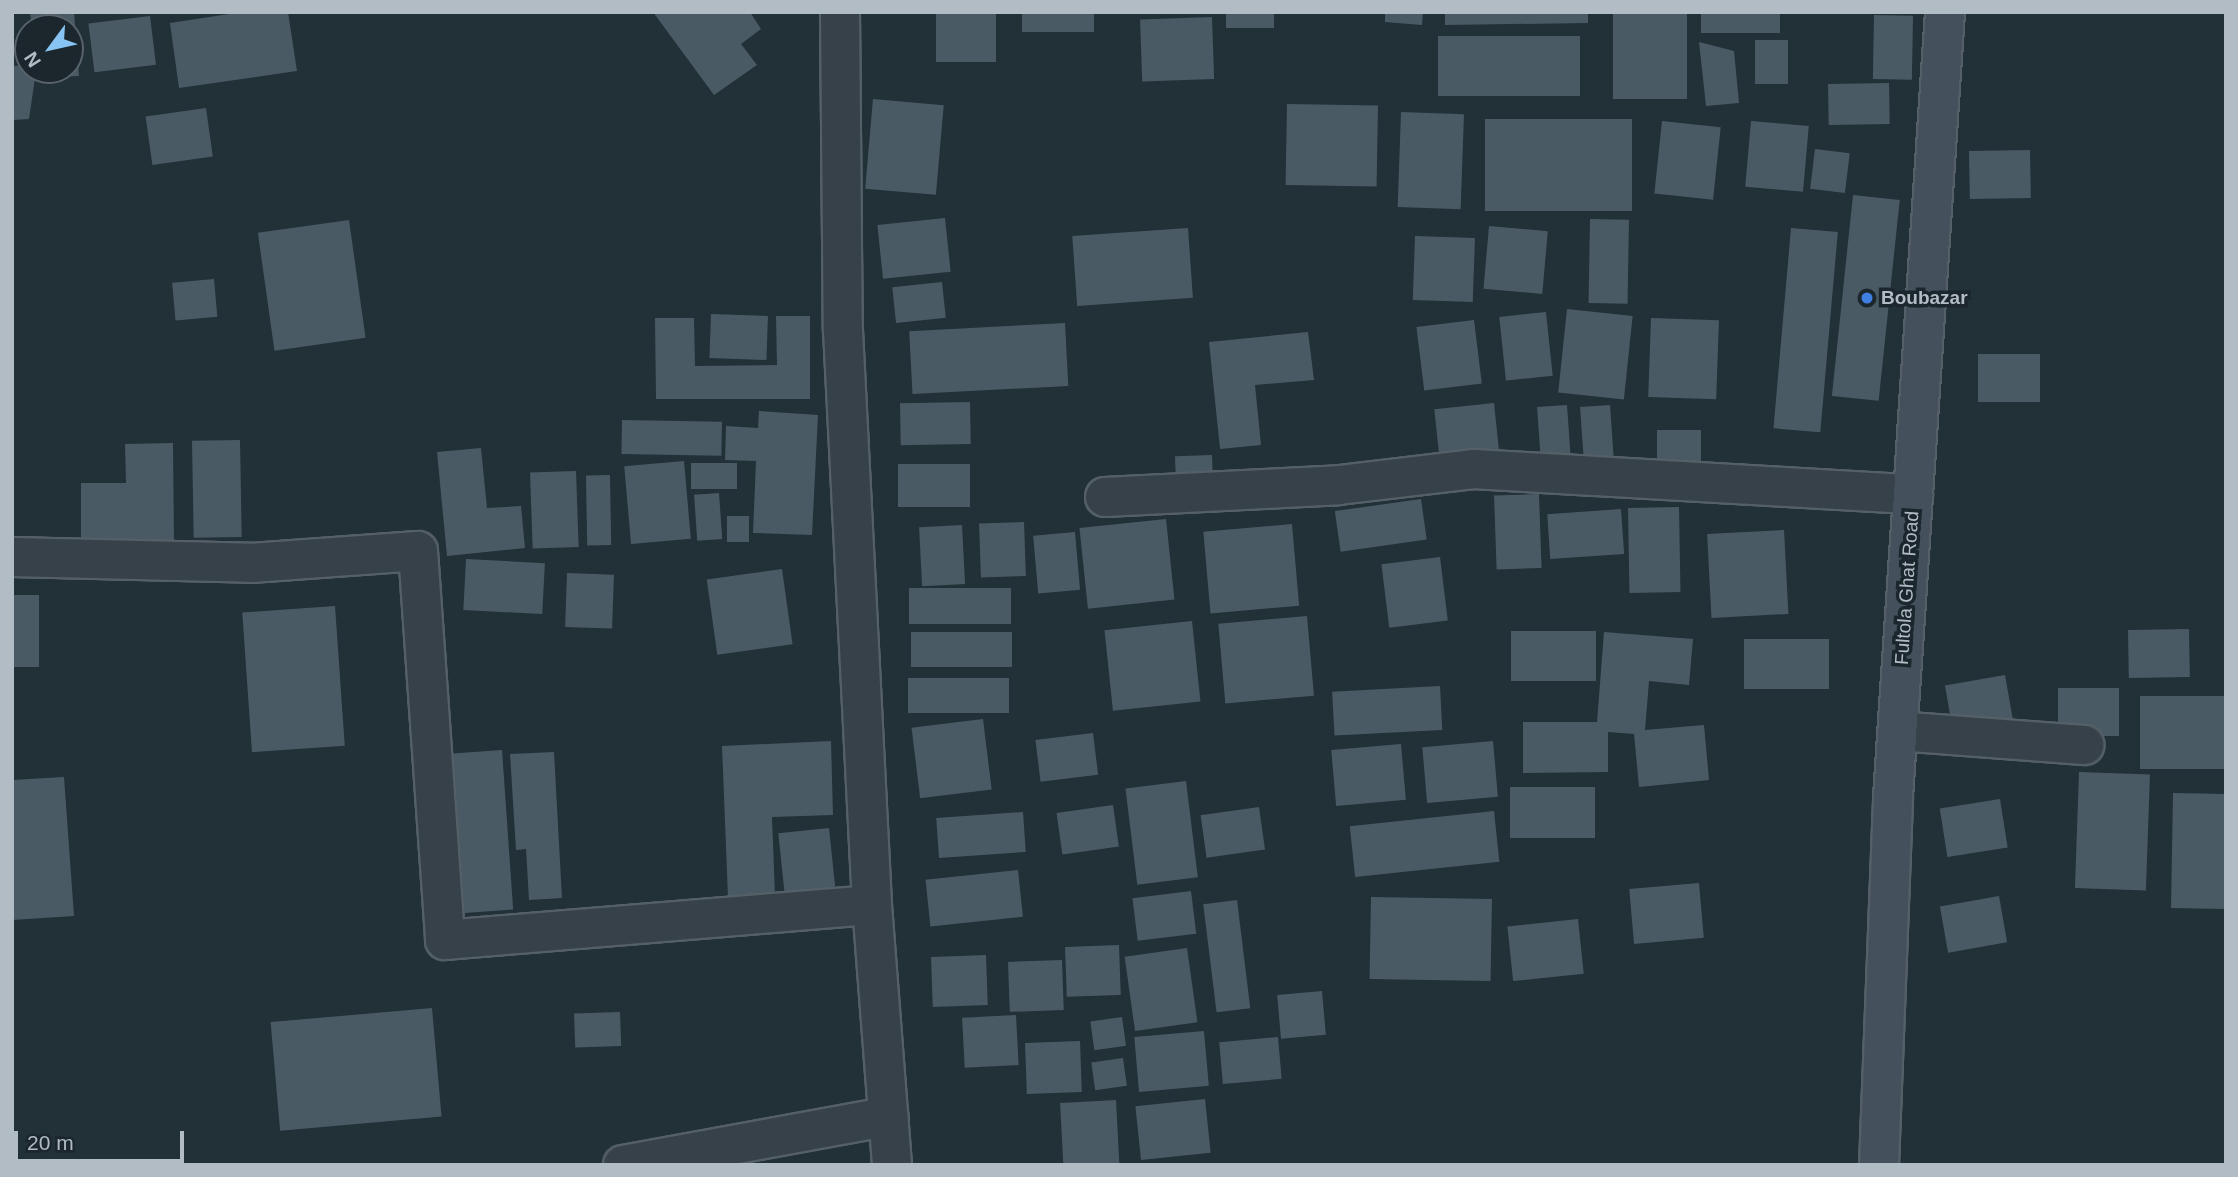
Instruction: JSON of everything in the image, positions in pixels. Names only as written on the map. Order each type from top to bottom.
[{"type":"street","points":[[840,12],[843,330],[872,905],[892,1165]]},
{"type":"street","name":"Fultola Ghat Road","points":[[1879,1165],[1898,731],[1945,12]]},
{"type":"street","points":[[1105,497],[1339,485],[1473,469],[1913,494]]},
{"type":"street","points":[[12,557],[251,563],[418,551],[445,940],[872,905]]},
{"type":"street","points":[[1898,731],[2084,746]]},
{"type":"street","points":[[623,1165],[889,1116]]},
{"type":"building","points":[[30,12],[74,14],[30,14]]},
{"type":"building","points":[[242,12],[288,12],[297,71],[179,88],[170,23]]},
{"type":"building","points":[[653,12],[750,12],[761,29],[741,44],[757,65],[714,95]]},
{"type":"building","points":[[936,12],[996,12],[996,62],[936,62]]},
{"type":"building","points":[[1022,12],[1094,12],[1094,32],[1022,32]]},
{"type":"building","points":[[1226,12],[1274,12],[1274,28],[1226,28]]},
{"type":"building","points":[[1385,12],[1423,12],[1422,25],[1385,22]]},
{"type":"building","points":[[1445,12],[1588,12],[1588,23],[1445,25]]},
{"type":"building","points":[[1613,12],[1687,12],[1687,99],[1613,99]]},
{"type":"building","points":[[1701,12],[1780,12],[1780,33],[1701,33]]},
{"type":"building","points":[[1874,15],[1913,16],[1912,80],[1873,79]]},
{"type":"building","points":[[150,16],[156,65],[94,72],[88,24]]},
{"type":"building","points":[[1212,17],[1214,79],[1142,81],[1140,20]]},
{"type":"building","points":[[1438,36],[1580,36],[1580,96],[1438,96]]},
{"type":"building","points":[[1755,40],[1788,40],[1788,84],[1755,84]]},
{"type":"building","points":[[1699,42],[1734,51],[1739,103],[1706,106]]},
{"type":"building","points":[[12,66],[14,84],[34,84],[29,119],[12,120]]},
{"type":"building","points":[[1889,83],[1890,124],[1829,125],[1828,84]]},
{"type":"building","points":[[873,99],[944,105],[936,195],[865,189]]},
{"type":"building","points":[[1287,104],[1378,106],[1377,187],[1286,185]]},
{"type":"building","points":[[206,108],[213,157],[152,165],[146,116]]},
{"type":"building","points":[[1401,112],[1464,114],[1461,209],[1398,207]]},
{"type":"building","points":[[1485,119],[1632,119],[1632,211],[1485,211]]},
{"type":"building","points":[[1662,121],[1721,127],[1713,200],[1654,194]]},
{"type":"building","points":[[1751,121],[1809,126],[1803,192],[1745,187]]},
{"type":"building","points":[[1815,149],[1850,153],[1845,193],[1810,189]]},
{"type":"building","points":[[2030,150],[2031,198],[1970,199],[1969,151]]},
{"type":"building","name":"Boubazar","points":[[1853,195],[1900,200],[1879,401],[1832,396]]},
{"type":"building","points":[[945,218],[951,272],[883,279],[877,225]]},
{"type":"building","points":[[1590,219],[1629,220],[1628,304],[1589,303]]},
{"type":"building","points":[[349,220],[366,338],[274,351],[258,233]]},
{"type":"building","points":[[1489,226],[1548,231],[1542,294],[1484,289]]},
{"type":"building","points":[[1188,228],[1193,298],[1077,306],[1072,236]]},
{"type":"building","points":[[1791,228],[1838,232],[1820,432],[1773,428]]},
{"type":"building","points":[[1415,236],[1475,238],[1473,302],[1413,300]]},
{"type":"building","points":[[214,279],[217,317],[175,321],[172,283]]},
{"type":"building","points":[[942,282],[946,318],[896,323],[892,287]]},
{"type":"building","points":[[1567,309],[1633,316],[1624,399],[1558,393]]},
{"type":"building","points":[[1546,312],[1553,376],[1506,381],[1499,317]]},
{"type":"building","points":[[711,314],[768,316],[766,360],[709,358]]},
{"type":"building","points":[[776,316],[810,316],[810,399],[656,399],[655,318],[694,318],[695,366],[777,365]]},
{"type":"building","points":[[1651,318],[1719,320],[1716,399],[1648,397]]},
{"type":"building","points":[[1474,320],[1482,384],[1424,391],[1416,327]]},
{"type":"building","points":[[1065,323],[1068,386],[913,394],[909,331]]},
{"type":"building","points":[[1308,332],[1314,380],[1255,385],[1261,445],[1220,449],[1209,342]]},
{"type":"building","points":[[1978,354],[2040,354],[2040,402],[1978,402]]},
{"type":"building","points":[[970,402],[971,444],[901,445],[900,403]]},
{"type":"building","points":[[1494,403],[1501,467],[1441,473],[1434,409]]},
{"type":"building","points":[[1567,405],[1572,470],[1542,472],[1537,407]]},
{"type":"building","points":[[1610,405],[1615,470],[1585,472],[1580,407]]},
{"type":"building","points":[[759,411],[818,415],[812,535],[753,533],[756,461],[725,460],[726,426],[758,428]]},
{"type":"building","points":[[622,420],[722,422],[721,456],[621,454]]},
{"type":"building","points":[[1657,430],[1701,430],[1701,472],[1657,472]]},
{"type":"building","points":[[240,440],[242,537],[194,538],[192,441]]},
{"type":"building","points":[[173,443],[174,541],[81,543],[81,483],[126,483],[125,444]]},
{"type":"building","points":[[481,448],[487,508],[521,506],[525,548],[447,556],[437,452]]},
{"type":"building","points":[[1212,455],[1213,489],[1176,490],[1175,456]]},
{"type":"building","points":[[684,461],[691,539],[631,544],[624,466]]},
{"type":"building","points":[[691,463],[737,463],[737,489],[691,489]]},
{"type":"building","points":[[898,464],[970,464],[970,507],[898,507]]},
{"type":"building","points":[[576,471],[579,547],[533,549],[530,473]]},
{"type":"building","points":[[586,475],[610,475],[611,545],[587,545]]},
{"type":"building","points":[[719,493],[722,539],[697,541],[694,495]]},
{"type":"building","points":[[1539,494],[1542,568],[1497,570],[1494,496]]},
{"type":"building","points":[[1421,499],[1427,540],[1341,552],[1335,511]]},
{"type":"building","points":[[1679,507],[1680,592],[1629,593],[1628,508]]},
{"type":"building","points":[[1621,509],[1624,554],[1550,559],[1547,514]]},
{"type":"building","points":[[727,516],[749,516],[749,542],[727,542]]},
{"type":"building","points":[[1166,519],[1174,600],[1088,609],[1079,528]]},
{"type":"building","points":[[1024,522],[1026,576],[981,578],[979,524]]},
{"type":"building","points":[[1292,524],[1299,606],[1210,613],[1203,532]]},
{"type":"building","points":[[962,525],[965,584],[922,586],[919,527]]},
{"type":"building","points":[[1784,530],[1788,614],[1712,618],[1707,534]]},
{"type":"building","points":[[1075,532],[1080,590],[1038,593],[1033,536]]},
{"type":"building","points":[[1440,557],[1448,621],[1389,628],[1381,564]]},
{"type":"building","points":[[466,559],[545,563],[542,614],[463,610]]},
{"type":"building","points":[[782,569],[793,644],[717,655],[707,580]]},
{"type":"building","points":[[567,573],[614,575],[612,629],[565,627]]},
{"type":"building","points":[[909,588],[1011,588],[1011,624],[909,624]]},
{"type":"building","points":[[12,595],[39,595],[39,667],[12,667]]},
{"type":"building","points":[[335,606],[345,746],[252,752],[242,612]]},
{"type":"building","points":[[1307,616],[1314,696],[1225,703],[1218,624]]},
{"type":"building","points":[[1192,621],[1200,702],[1113,711],[1104,630]]},
{"type":"building","points":[[2189,629],[2190,677],[2129,678],[2128,630]]},
{"type":"building","points":[[1511,631],[1596,631],[1596,681],[1511,681]]},
{"type":"building","points":[[911,632],[1012,632],[1012,667],[911,667]]},
{"type":"building","points":[[1604,632],[1693,639],[1689,685],[1649,681],[1645,730],[1704,725],[1709,780],[1639,787],[1634,734],[1608,732],[1608,772],[1523,773],[1523,722],[1597,722]]},
{"type":"building","points":[[1744,639],[1829,639],[1829,689],[1744,689]]},
{"type":"building","points":[[2005,675],[2013,721],[1953,732],[1945,686]]},
{"type":"building","points":[[908,678],[1009,678],[1009,713],[908,713]]},
{"type":"building","points":[[1440,686],[1442,730],[1334,736],[1332,692]]},
{"type":"building","points":[[2058,688],[2119,688],[2119,736],[2058,736]]},
{"type":"building","points":[[2140,696],[2226,696],[2226,769],[2140,769]]},
{"type":"building","points":[[983,719],[992,789],[920,798],[912,728]]},
{"type":"building","points":[[1093,733],[1098,775],[1041,782],[1035,740]]},
{"type":"building","points":[[831,741],[833,815],[772,817],[775,896],[728,897],[722,746]]},
{"type":"building","points":[[1493,741],[1498,797],[1427,803],[1422,747]]},
{"type":"building","points":[[1401,744],[1406,800],[1336,806],[1331,750]]},
{"type":"building","points":[[502,750],[513,910],[464,913],[453,753]]},
{"type":"building","points":[[554,752],[562,898],[529,900],[526,849],[516,850],[510,754]]},
{"type":"building","points":[[2079,772],[2150,774],[2146,890],[2075,888]]},
{"type":"building","points":[[64,777],[74,916],[12,920],[12,780]]},
{"type":"building","points":[[1186,781],[1198,877],[1137,885],[1125,788]]},
{"type":"building","points":[[1510,787],[1595,787],[1595,838],[1510,838]]},
{"type":"building","points":[[2173,793],[2226,794],[2224,909],[2171,908]]},
{"type":"building","points":[[2000,799],[2008,847],[1947,857],[1940,809]]},
{"type":"building","points":[[1113,805],[1119,847],[1062,855],[1057,813]]},
{"type":"building","points":[[1259,807],[1265,850],[1207,858],[1201,815]]},
{"type":"building","points":[[1494,811],[1499,862],[1355,877],[1350,826]]},
{"type":"building","points":[[1023,812],[1026,852],[939,858],[936,818]]},
{"type":"building","points":[[829,828],[835,887],[784,892],[778,833]]},
{"type":"building","points":[[1018,870],[1023,917],[930,926],[926,880]]},
{"type":"building","points":[[1699,883],[1704,938],[1634,944],[1629,889]]},
{"type":"building","points":[[1191,891],[1196,934],[1138,941],[1132,898]]},
{"type":"building","points":[[1999,896],[2007,942],[1948,953],[1940,906]]},
{"type":"building","points":[[1371,897],[1492,899],[1491,981],[1370,979]]},
{"type":"building","points":[[1237,900],[1250,1008],[1217,1012],[1203,904]]},
{"type":"building","points":[[1578,919],[1584,974],[1513,981],[1507,926]]},
{"type":"building","points":[[1119,945],[1121,995],[1067,997],[1065,947]]},
{"type":"building","points":[[1187,948],[1197,1022],[1135,1031],[1125,957]]},
{"type":"building","points":[[986,955],[988,1005],[933,1007],[931,957]]},
{"type":"building","points":[[1062,960],[1064,1010],[1010,1012],[1008,962]]},
{"type":"building","points":[[1322,991],[1326,1035],[1281,1039],[1277,995]]},
{"type":"building","points":[[432,1008],[441,1117],[280,1131],[271,1022]]},
{"type":"building","points":[[620,1012],[621,1046],[575,1048],[574,1014]]},
{"type":"building","points":[[1016,1015],[1019,1065],[965,1068],[962,1018]]},
{"type":"building","points":[[1122,1017],[1126,1046],[1094,1050],[1090,1021]]},
{"type":"building","points":[[1204,1031],[1209,1086],[1139,1092],[1134,1037]]},
{"type":"building","points":[[1278,1037],[1282,1079],[1223,1084],[1219,1042]]},
{"type":"building","points":[[1080,1041],[1082,1092],[1027,1094],[1025,1043]]},
{"type":"building","points":[[1123,1058],[1127,1086],[1095,1090],[1091,1062]]},
{"type":"building","points":[[1205,1099],[1211,1153],[1141,1160],[1135,1106]]},
{"type":"building","points":[[1116,1100],[1119,1165],[1063,1165],[1060,1103]]},
{"type":"place","name":"Boubazar","points":[[1867,298]]}]
